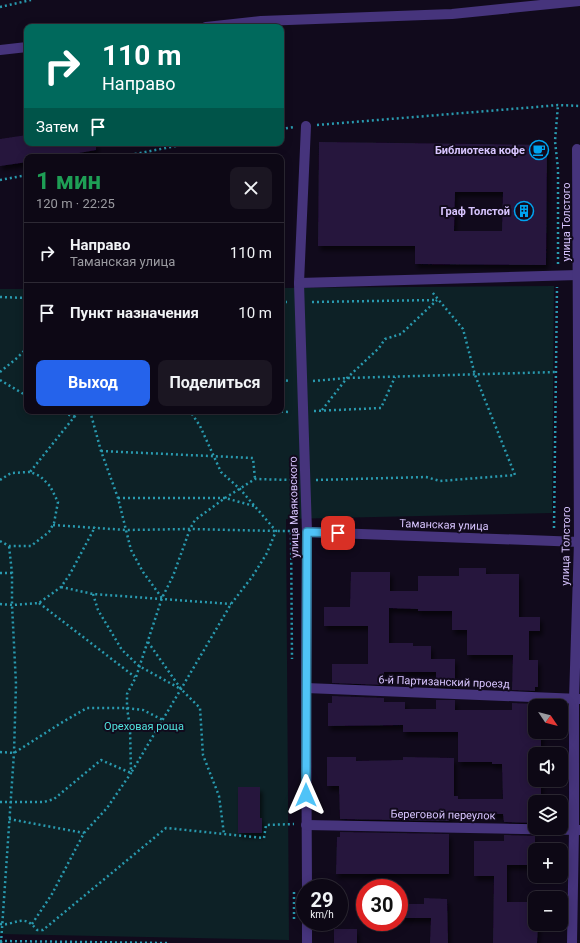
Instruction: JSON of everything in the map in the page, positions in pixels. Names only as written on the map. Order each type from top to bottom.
[{"type":"street","points":[[234,24],[262,21],[452,14],[580,1]]},
{"type":"street","points":[[0,50],[24,47]]},
{"type":"street","name":"улица Маяковского","points":[[306,126],[299,283],[307,532],[306,879]]},
{"type":"street","name":"улица Толстого","points":[[572,943],[577,830],[579,542],[579,264],[577,149]]},
{"type":"street","points":[[299,283],[578,275]]},
{"type":"street","name":"Таманская улица","points":[[307,532],[579,542]]},
{"type":"street","name":"6-й Партизанский проезд","points":[[306,688],[577,699]]},
{"type":"street","name":"Береговой переулок","points":[[306,825],[577,830]]},
{"type":"street","points":[[307,931],[307,943]]},
{"type":"path","points":[[0,7],[31,0]]},
{"type":"path","points":[[554,541],[558,275],[558,169],[555,141],[558,105]]},
{"type":"path","points":[[306,126],[558,105],[580,106]]},
{"type":"path","points":[[135,154],[176,146]]},
{"type":"path","points":[[0,180],[24,176]]},
{"type":"path","points":[[131,773],[130,728],[127,708],[127,694],[136,677],[162,598],[174,576],[190,529],[195,520],[225,498],[255,479],[306,480],[426,477],[440,481],[515,475],[475,374],[463,329],[437,300],[422,279]]},
{"type":"path","points":[[0,297],[24,298]]},
{"type":"path","points":[[284,302],[437,300]]},
{"type":"path","points":[[322,410],[347,378],[379,348],[385,339],[401,334],[437,300]]},
{"type":"path","points":[[0,372],[24,351]]},
{"type":"path","points":[[284,380],[302,381],[347,378],[556,372]]},
{"type":"path","points":[[284,412],[381,408],[395,377]]},
{"type":"path","points":[[0,380],[24,394]]},
{"type":"path","points":[[66,414],[75,417]]},
{"type":"path","points":[[30,472],[77,414]]},
{"type":"path","points":[[91,414],[101,451],[118,498],[131,550],[143,572],[162,598]]},
{"type":"path","points":[[192,414],[200,426],[221,472],[240,489],[276,531]]},
{"type":"path","points":[[101,451],[253,458],[255,479]]},
{"type":"path","points":[[0,480],[11,473],[30,472],[40,476],[50,486],[58,502],[53,525],[49,532],[31,546],[9,546],[0,540]]},
{"type":"path","points":[[118,498],[225,498],[254,506]]},
{"type":"path","points":[[53,525],[126,530],[190,529],[291,531],[292,660]]},
{"type":"path","points":[[0,604],[12,605],[39,603],[61,587],[70,574],[95,527]]},
{"type":"path","points":[[32,924],[52,894],[84,833],[107,808],[131,773],[231,604],[252,577],[267,553],[276,531]]},
{"type":"path","points":[[9,546],[12,573],[16,684],[14,753],[1,941],[167,943]]},
{"type":"path","points":[[0,573],[12,573]]},
{"type":"path","points":[[61,587],[93,594],[231,604]]},
{"type":"path","points":[[93,594],[98,610],[122,650],[139,666],[182,689]]},
{"type":"path","points":[[39,603],[136,677]]},
{"type":"path","points":[[148,642],[182,689],[200,708],[203,755],[219,796],[224,834]]},
{"type":"path","points":[[0,752],[14,753],[87,708],[127,708],[143,710],[163,720]]},
{"type":"path","points":[[0,802],[44,802],[54,800],[101,760],[131,773]]},
{"type":"path","points":[[2,924],[22,920],[32,924],[37,930],[43,930],[166,828],[264,838],[266,824],[294,824],[294,817]]},
{"type":"path","points":[[9,818],[84,833]]},
{"type":"green space","name":"Ореховая роща","points":[[554,286],[552,513],[286,519],[289,940],[0,934],[0,289],[24,289],[24,414],[284,414],[284,288]]},
{"type":"building","points":[[24,135],[24,146],[96,146],[96,150],[73,154],[24,154],[24,162],[0,166],[0,139]]},
{"type":"building","points":[[319,142],[547,145],[546,265],[415,264],[415,246],[318,246]],"holes":[[[455,192],[503,192],[502,231],[454,231]]]},
{"type":"building","points":[[459,568],[486,568],[486,574],[519,574],[519,617],[540,617],[540,631],[529,631],[529,660],[538,660],[538,687],[535,687],[535,691],[512,690],[513,655],[467,655],[467,630],[452,630],[452,611],[418,611],[418,609],[389,608],[389,643],[413,643],[413,646],[431,646],[431,659],[455,659],[455,687],[436,687],[436,672],[384,672],[384,685],[332,683],[332,664],[368,664],[368,626],[324,626],[324,607],[350,607],[351,572],[390,572],[390,591],[418,591],[418,576],[459,576]]},
{"type":"building","points":[[332,696],[384,698],[384,702],[405,702],[405,709],[436,709],[436,700],[455,700],[455,710],[512,710],[512,703],[528,704],[528,739],[541,739],[541,747],[528,747],[528,787],[541,787],[541,795],[528,795],[528,823],[504,822],[503,814],[449,815],[449,821],[340,819],[339,786],[327,786],[327,757],[356,757],[356,761],[403,760],[403,757],[454,758],[454,796],[458,796],[458,799],[503,799],[502,764],[492,764],[492,762],[458,762],[458,732],[403,732],[403,725],[328,726],[328,703],[332,703]]},
{"type":"building","points":[[238,787],[260,787],[260,818],[262,818],[262,833],[238,833]]},
{"type":"building","points":[[340,832],[449,834],[449,874],[336,874],[337,837],[340,837]]},
{"type":"building","points":[[504,835],[535,836],[535,843],[528,843],[528,865],[507,865],[507,902],[528,902],[528,931],[538,931],[537,943],[493,943],[494,876],[474,876],[474,841],[504,841]]},
{"type":"building","points":[[424,898],[447,899],[448,943],[430,943],[431,918],[408,918],[408,904],[424,904]]},
{"type":"building","points":[[348,929],[356,929],[357,943],[334,943],[334,931],[348,931]]},
{"type":"place","name":"Библиотека кофе","points":[[539,150]]},
{"type":"place","name":"Граф Толстой","points":[[524,211]]},
{"type":"route","points":[[306,795],[307,532],[338,533]]}]
